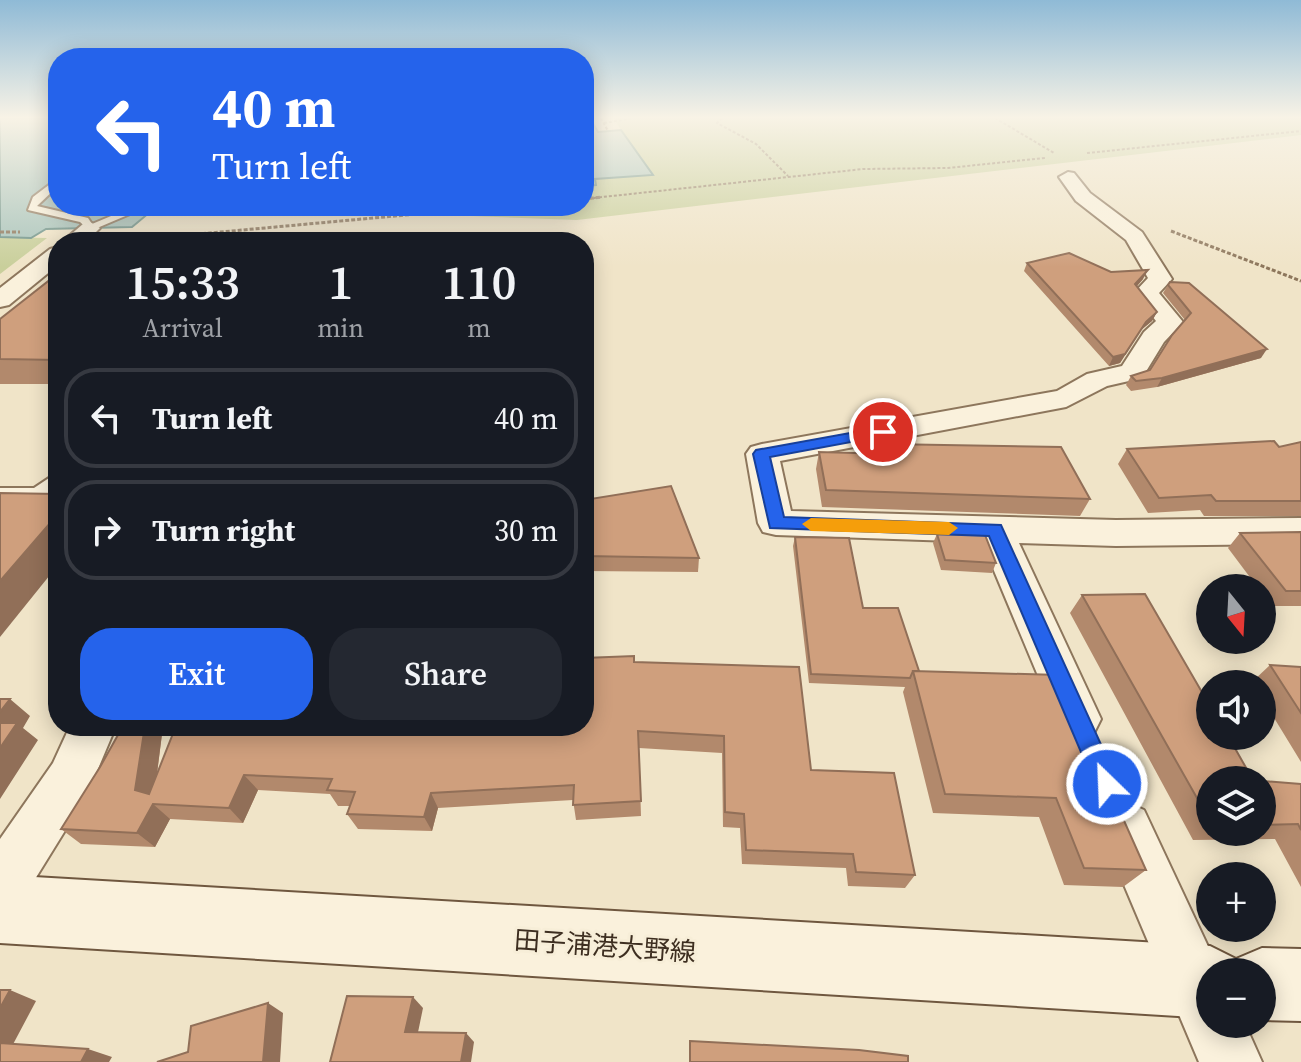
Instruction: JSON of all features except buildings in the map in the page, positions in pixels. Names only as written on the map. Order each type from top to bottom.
[{"type":"main road","name":"田子浦港大野線","points":[[0,909],[1196,1000]]},
{"type":"main road","points":[[1276,984],[1301,985]]},
{"type":"street","points":[[1070,168],[1083,197],[1135,236],[1160,279],[1146,293],[1170,322],[1153,338],[1132,372],[1097,380],[1066,398],[762,454],[776,523],[1116,533],[1301,531]]},
{"type":"street","points":[[85,232],[90,228]]},
{"type":"street","points":[[0,300],[48,262]]},
{"type":"street","points":[[995,530],[1196,977]]},
{"type":"street","points":[[0,886],[70,779],[89,736]]},
{"type":"street","points":[[1222,1038],[1231,1062]]},
{"type":"lane","points":[[48,189],[31,208],[48,212]]},
{"type":"lane","points":[[66,216],[84,220],[90,228],[119,216]]},
{"type":"lane","points":[[0,494],[38,494],[48,486]]},
{"type":"path","points":[[780,168],[789,177]]},
{"type":"path","points":[[594,198],[863,169],[956,168]]},
{"type":"path","points":[[221,232],[395,216]]},
{"type":"green space","points":[[648,168],[1024,168],[577,220],[469,216],[594,216],[594,179],[653,175]]},
{"type":"green space","points":[[0,237],[47,238],[0,274]]},
{"type":"water","points":[[0,168],[48,168],[48,216],[145,216],[132,227],[46,229],[31,238],[0,237]]},
{"type":"water","points":[[594,168],[648,168],[653,175],[595,179],[594,185]]},
{"type":"slow traffic","points":[[811,524],[949,528]]},
{"type":"route","points":[[883,432],[762,454],[776,523],[995,530],[1107,784]]}]
